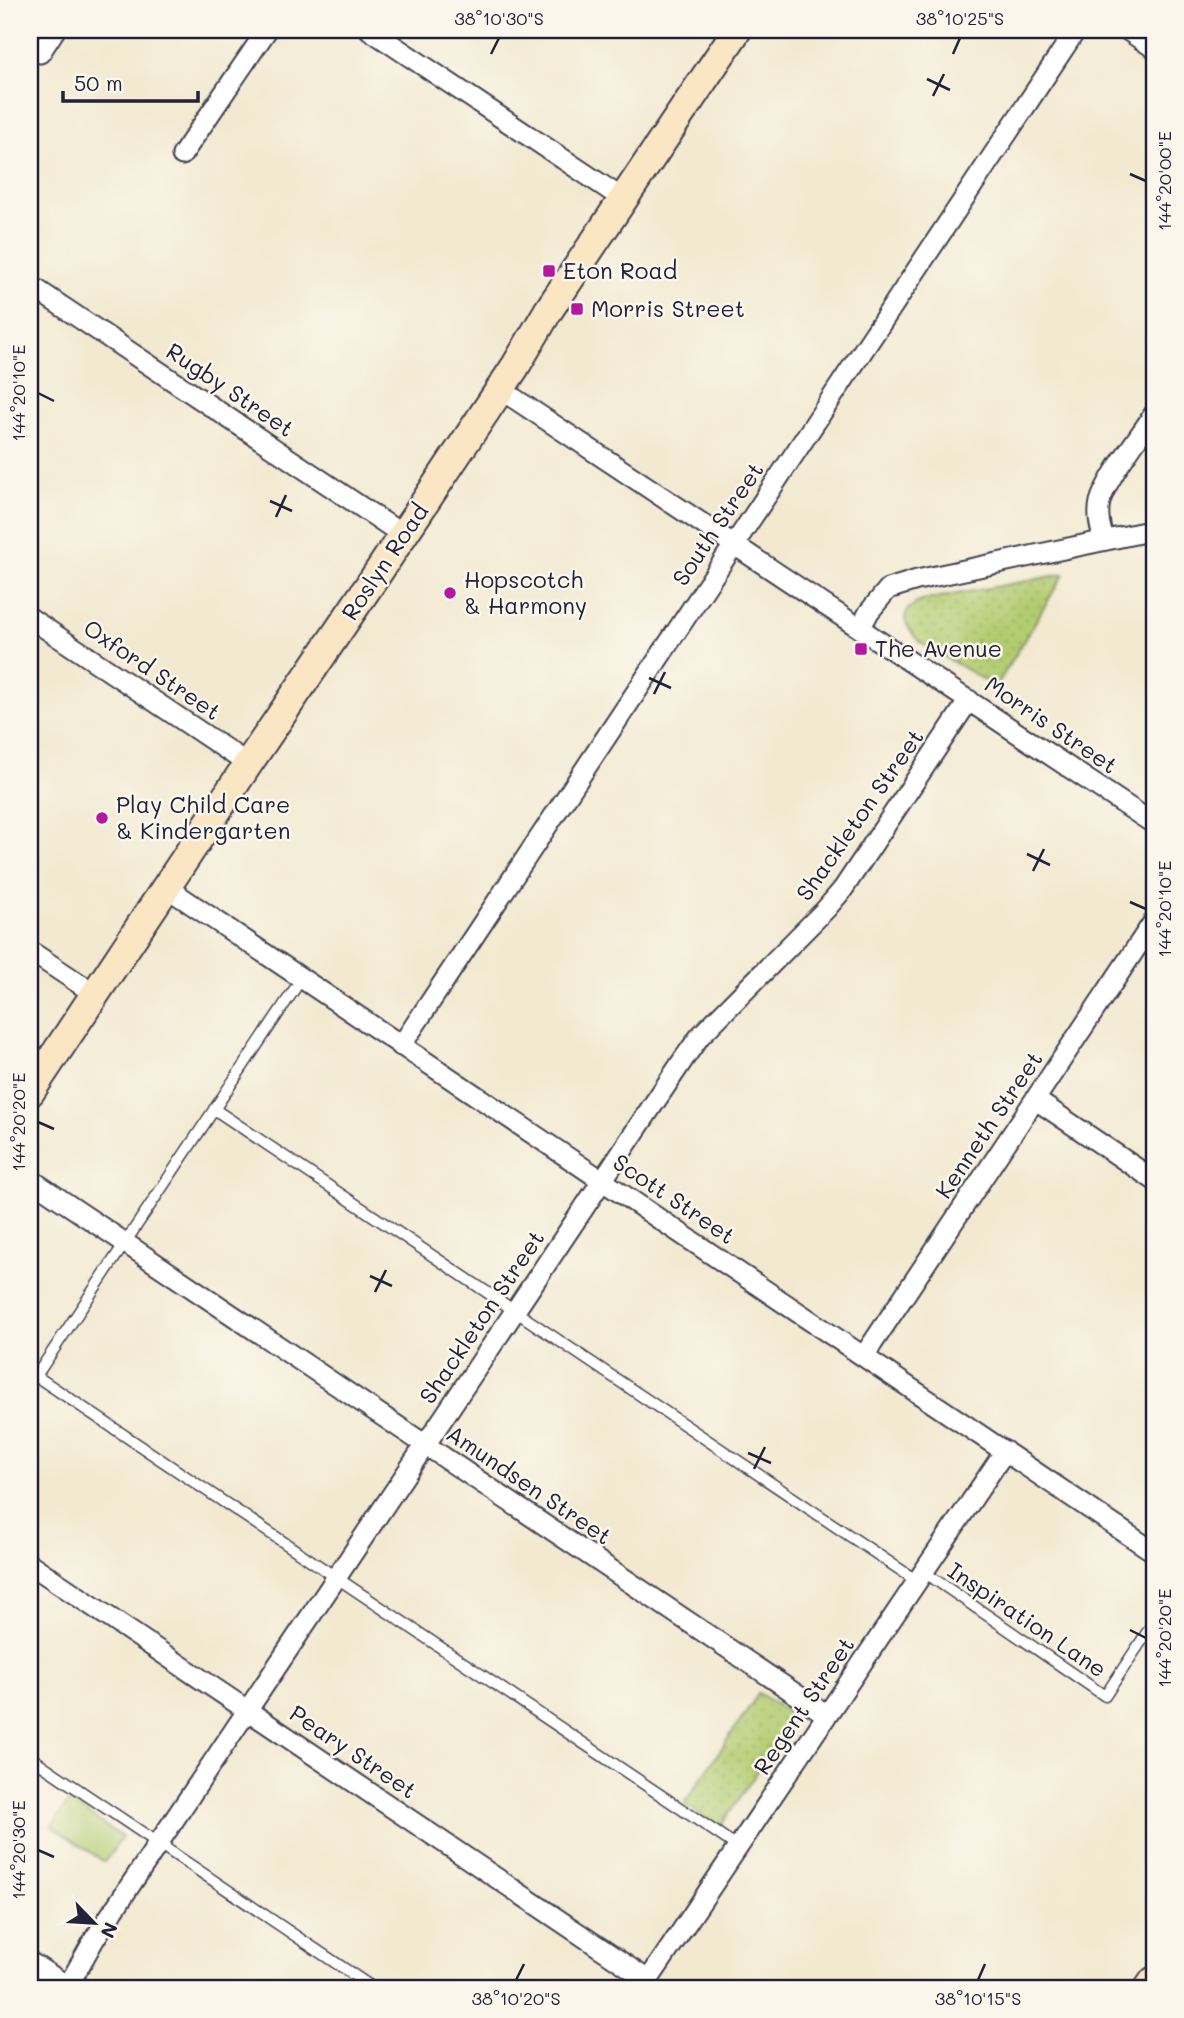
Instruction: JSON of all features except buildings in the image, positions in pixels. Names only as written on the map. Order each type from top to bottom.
[{"type":"street","points":[[40,53],[55,30]]},
{"type":"street","points":[[182,155],[267,30]]},
{"type":"street","points":[[370,30],[623,199]]},
{"type":"street","name":"Roslyn Road","points":[[30,1092],[737,30]]},
{"type":"street","name":"South Street","points":[[401,1046],[1076,30]]},
{"type":"street","points":[[1128,30],[1154,48]]},
{"type":"street","name":"Rugby Street","points":[[30,285],[403,535]]},
{"type":"street","name":"Morris Street","points":[[500,389],[1154,824]]},
{"type":"street","points":[[1104,540],[1099,524],[1103,494],[1154,414]]},
{"type":"street","points":[[860,627],[888,589],[917,580],[1154,530]]},
{"type":"street","name":"Oxford Street","points":[[30,618],[247,764]]},
{"type":"street","name":"Shackleton Street","points":[[69,1987],[95,1938],[158,1843],[700,1036],[843,889],[970,700]]},
{"type":"street","name":"Scott Street","points":[[166,887],[1154,1552]]},
{"type":"street","name":"Kenneth Street","points":[[864,1356],[1154,921]]},
{"type":"street","points":[[30,951],[95,994]]},
{"type":"street","points":[[1036,1100],[1154,1180]]},
{"type":"street","name":"Amundsen Street","points":[[30,1179],[827,1716]]},
{"type":"street","name":"Regent Street","points":[[645,1984],[1005,1451]]},
{"type":"street","name":"Peary Street","points":[[30,1564],[645,1984]]},
{"type":"street","points":[[30,1962],[69,1987]]},
{"type":"street","points":[[1149,1988],[1154,1980]]},
{"type":"lane","points":[[30,1385],[302,978]]},
{"type":"lane","points":[[214,1109],[920,1577]]},
{"type":"lane","points":[[36,1376],[738,1847]]},
{"type":"lane","name":"Inspiration Lane","points":[[920,1577],[1105,1696],[1154,1622]]},
{"type":"lane","points":[[30,1757],[373,1988]]},
{"type":"green space","points":[[1064,574],[996,687],[921,643],[910,630],[905,618],[910,608],[925,600]]},
{"type":"green space","points":[[759,1693],[794,1717],[720,1827],[684,1804]]},
{"type":"green space","points":[[69,1801],[122,1837],[105,1862],[52,1826]]},
{"type":"place","name":"Eton Road","points":[[549,271]]},
{"type":"place","name":"Morris Street","points":[[577,309]]},
{"type":"place","name":"Hopscotch & Harmony","points":[[450,593]]},
{"type":"place","name":"The Avenue","points":[[861,649]]},
{"type":"place","name":"Play Child Care & Kindergarten","points":[[102,818]]}]
